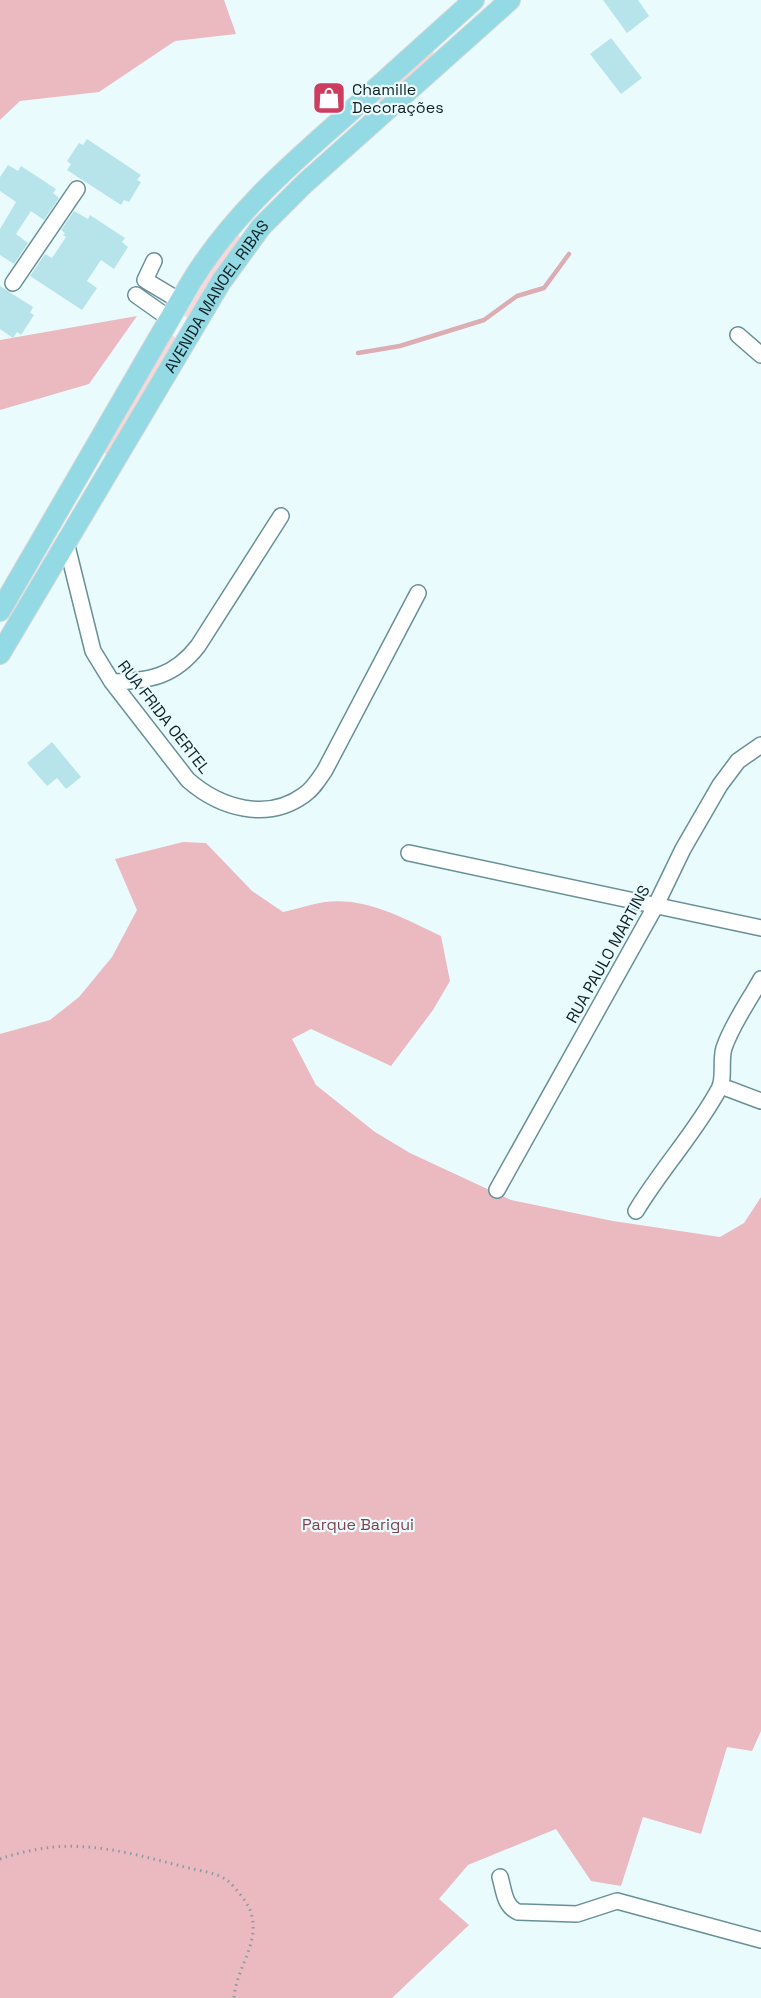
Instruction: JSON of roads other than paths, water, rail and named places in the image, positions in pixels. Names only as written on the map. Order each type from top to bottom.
[{"type":"main road","name":"AVENIDA MANOEL RIBAS","points":[[0,611],[202,263],[232,225],[266,188],[474,0]]},
{"type":"main road","name":"AVENIDA MANOEL RIBAS","points":[[0,654],[221,282],[261,227],[304,184],[510,0]]},
{"type":"main road","points":[[304,184],[318,152],[315,143]]},
{"type":"main road","points":[[66,542],[61,532],[67,498]]},
{"type":"main road","points":[[18,623],[30,588],[21,577]]},
{"type":"street","points":[[13,283],[77,189]]},
{"type":"street","points":[[154,261],[134,298],[170,319]]},
{"type":"street","points":[[145,280],[180,301]]},
{"type":"street","points":[[738,335],[761,355]]},
{"type":"street","points":[[112,682],[132,682],[164,675],[187,660],[281,516]]},
{"type":"street","name":"RUA FRIDA OERTEL","points":[[66,542],[90,642],[112,682],[179,770],[200,790],[221,802],[254,810],[270,810],[287,805],[305,795],[316,784],[418,593]]},
{"type":"street","name":"RUA PAULO MARTINS","points":[[497,1190],[655,907],[683,849],[720,785],[738,761],[761,745]]},
{"type":"street","points":[[410,853],[761,928]]},
{"type":"street","points":[[636,1211],[658,1175],[692,1131],[721,1086],[721,1061],[729,1035],[761,979]]},
{"type":"street","points":[[721,1086],[761,1101]]},
{"type":"street","points":[[500,1877],[507,1903],[512,1910],[518,1912],[578,1914],[617,1901],[761,1940]]},
{"type":"waterway","points":[[358,353],[400,346],[484,320],[517,296],[544,288],[569,254]]},
{"type":"place","name":"Chamille Decorações","points":[[329,98]]},
{"type":"park label","name":"Parque Barigui","points":[[358,1524]]}]
